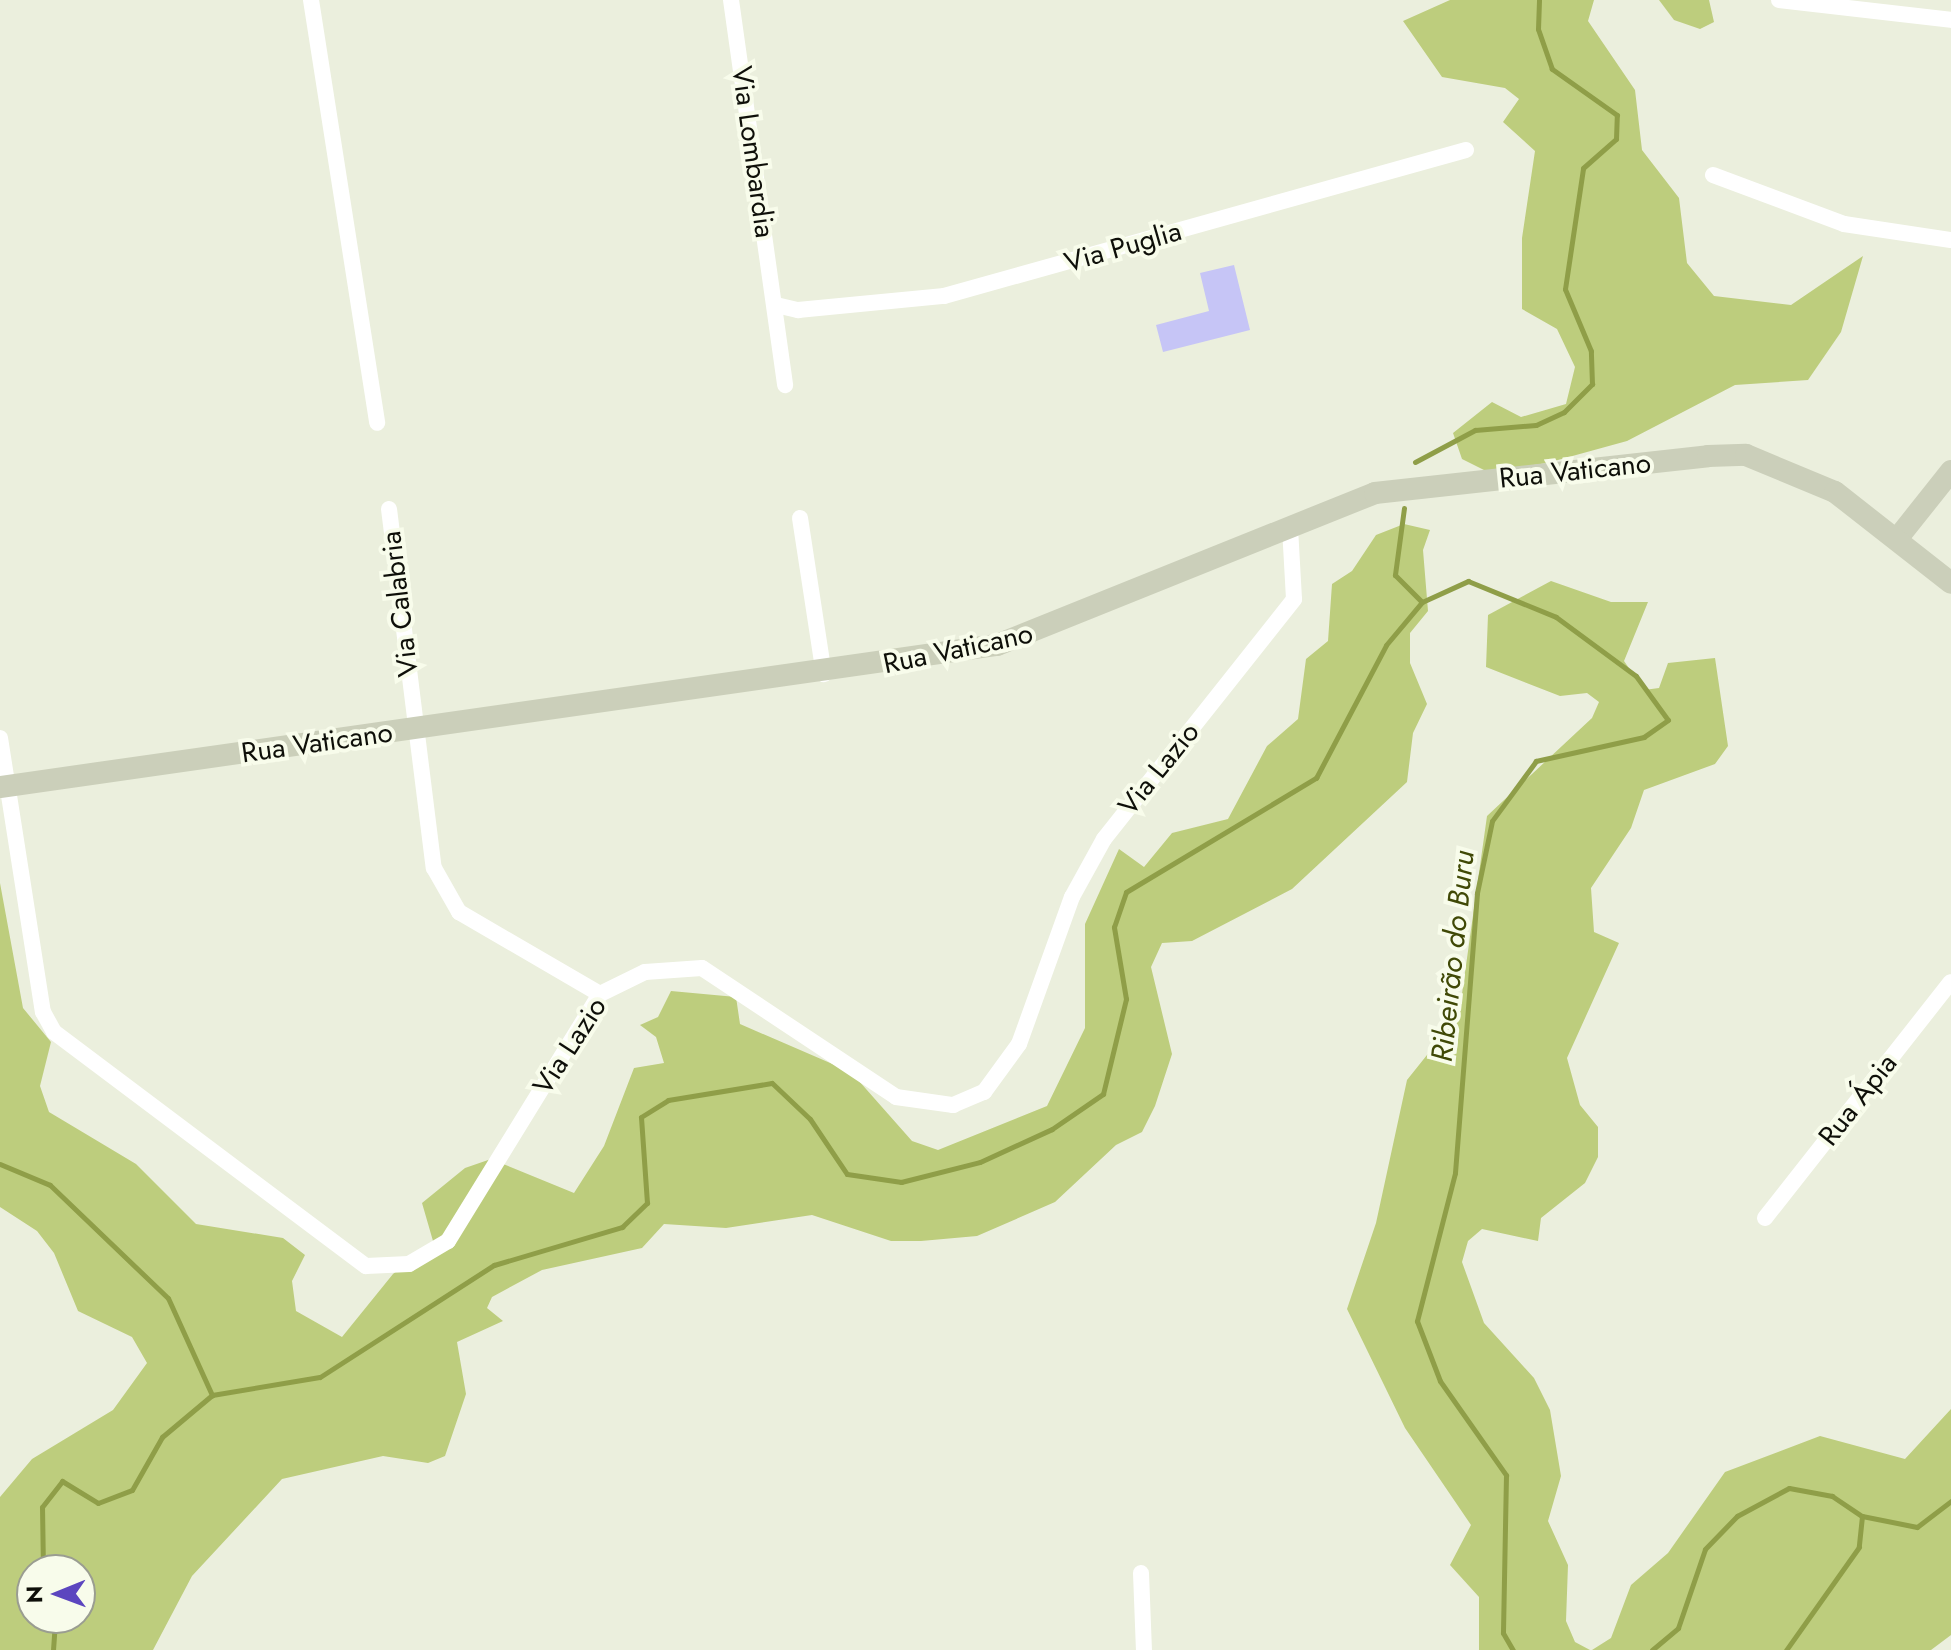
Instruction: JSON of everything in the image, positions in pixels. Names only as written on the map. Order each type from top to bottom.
[{"type":"street","points":[[311,0],[377,423]]},
{"type":"street","name":"Via Lombardia","points":[[731,0],[785,385]]},
{"type":"street","points":[[1779,0],[1951,20]]},
{"type":"street","name":"Via Puglia","points":[[776,305],[798,310],[944,296],[1466,150]]},
{"type":"street","points":[[1713,175],[1844,224],[1951,240]]},
{"type":"street","name":"Rua Vaticano","points":[[3,786],[824,674],[1053,628],[1375,493],[1746,455],[1835,492],[1951,583]]},
{"type":"street","points":[[1897,539],[1951,471]]},
{"type":"street","name":"Via Calabria","points":[[389,509],[414,730],[434,868],[446,894],[459,912],[600,994]]},
{"type":"street","points":[[800,518],[824,674]]},
{"type":"street","name":"Via Lazio","points":[[0,738],[3,786],[43,1012],[54,1032],[366,1266],[409,1264],[448,1241],[600,994],[645,972],[702,968],[896,1097],[953,1105],[984,1092],[1019,1044],[1072,897],[1104,839],[1294,599],[1290,527]]},
{"type":"street","name":"Rua Ápia","points":[[1765,1218],[1951,982]]},
{"type":"street","points":[[1141,1573],[1144,1650]]},
{"type":"green space","points":[[1450,0],[1594,0],[1588,21],[1635,90],[1642,150],[1679,198],[1687,263],[1714,296],[1791,305],[1863,256],[1841,332],[1808,380],[1735,385],[1627,441],[1547,463],[1488,472],[1462,459],[1453,433],[1492,402],[1521,417],[1566,404],[1575,367],[1557,329],[1522,309],[1522,238],[1535,151],[1503,122],[1519,99],[1505,88],[1442,77],[1403,21]]},
{"type":"green space","points":[[1659,0],[1709,0],[1714,22],[1700,29],[1674,20]]},
{"type":"green space","points":[[1404,524],[1430,530],[1423,550],[1428,611],[1410,633],[1410,663],[1427,704],[1413,733],[1407,782],[1292,889],[1192,941],[1162,943],[1151,967],[1172,1054],[1155,1106],[1142,1132],[1116,1145],[1055,1202],[977,1236],[921,1241],[891,1241],[812,1215],[726,1228],[664,1224],[642,1248],[542,1270],[492,1297],[487,1308],[503,1321],[457,1342],[466,1394],[445,1456],[428,1463],[383,1456],[282,1479],[192,1576],[153,1650],[0,1650],[0,1497],[32,1459],[113,1410],[147,1363],[132,1337],[78,1311],[54,1253],[37,1231],[0,1207],[0,883],[23,1008],[51,1042],[40,1086],[49,1112],[136,1164],[196,1224],[283,1238],[305,1255],[292,1281],[296,1311],[342,1337],[393,1274],[433,1241],[422,1203],[465,1168],[491,1159],[574,1193],[604,1146],[634,1068],[664,1063],[656,1037],[640,1025],[658,1017],[671,991],[736,997],[740,1024],[851,1072],[912,1141],[938,1150],[1047,1106],[1085,1028],[1085,924],[1119,849],[1144,867],[1172,833],[1228,819],[1267,746],[1298,719],[1306,659],[1328,641],[1332,584],[1352,571],[1376,535]]},
{"type":"green space","points":[[1551,581],[1611,602],[1648,602],[1624,661],[1644,690],[1659,688],[1668,663],[1715,658],[1728,746],[1715,764],[1644,790],[1631,828],[1591,888],[1594,932],[1619,943],[1567,1058],[1580,1105],[1598,1127],[1598,1157],[1585,1183],[1541,1218],[1538,1241],[1482,1229],[1468,1241],[1462,1262],[1484,1323],[1534,1378],[1550,1410],[1561,1476],[1548,1521],[1568,1565],[1566,1621],[1575,1642],[1590,1650],[1479,1650],[1479,1597],[1450,1565],[1471,1525],[1405,1428],[1347,1309],[1376,1223],[1407,1080],[1459,1015],[1487,816],[1592,718],[1599,702],[1587,693],[1560,696],[1486,667],[1488,615]]},
{"type":"green space","points":[[1951,1409],[1951,1635],[1931,1650],[1592,1650],[1611,1638],[1631,1585],[1668,1553],[1725,1472],[1820,1436],[1905,1459]]},
{"type":"building","points":[[1234,265],[1250,330],[1163,352],[1156,325],[1209,311],[1200,273]]},
{"type":"waterway","points":[[1415,462],[1475,430],[1536,425],[1564,412],[1592,384],[1591,351],[1565,289],[1583,168],[1616,139],[1617,115],[1552,69],[1538,29],[1539,0]]},
{"type":"waterway","points":[[1404,508],[1395,575],[1422,602]]},
{"type":"waterway","name":"Ribeirão do Buru","points":[[43,1554],[42,1507],[62,1481],[98,1503],[132,1490],[162,1437],[212,1395],[320,1377],[494,1265],[622,1227],[647,1203],[641,1117],[668,1100],[772,1083],[810,1119],[847,1174],[901,1182],[980,1162],[1052,1129],[1103,1094],[1126,999],[1114,927],[1126,892],[1316,778],[1386,645],[1422,602],[1468,581],[1556,617],[1636,676],[1668,720],[1644,737],[1536,761],[1492,821],[1477,893],[1455,1173],[1417,1321],[1440,1381],[1506,1475],[1503,1633],[1513,1650]]},
{"type":"waterway","points":[[0,1164],[50,1185],[168,1298],[212,1395]]},
{"type":"waterway","name":"Ribeirão do Buru","points":[[1652,1650],[1678,1628],[1705,1549],[1737,1516],[1789,1488],[1832,1496],[1862,1516],[1859,1547],[1786,1650]]},
{"type":"waterway","points":[[1862,1516],[1917,1527],[1951,1501]]},
{"type":"waterway","name":"Ribeirão do Buru","points":[[53,1650],[54,1634]]}]
